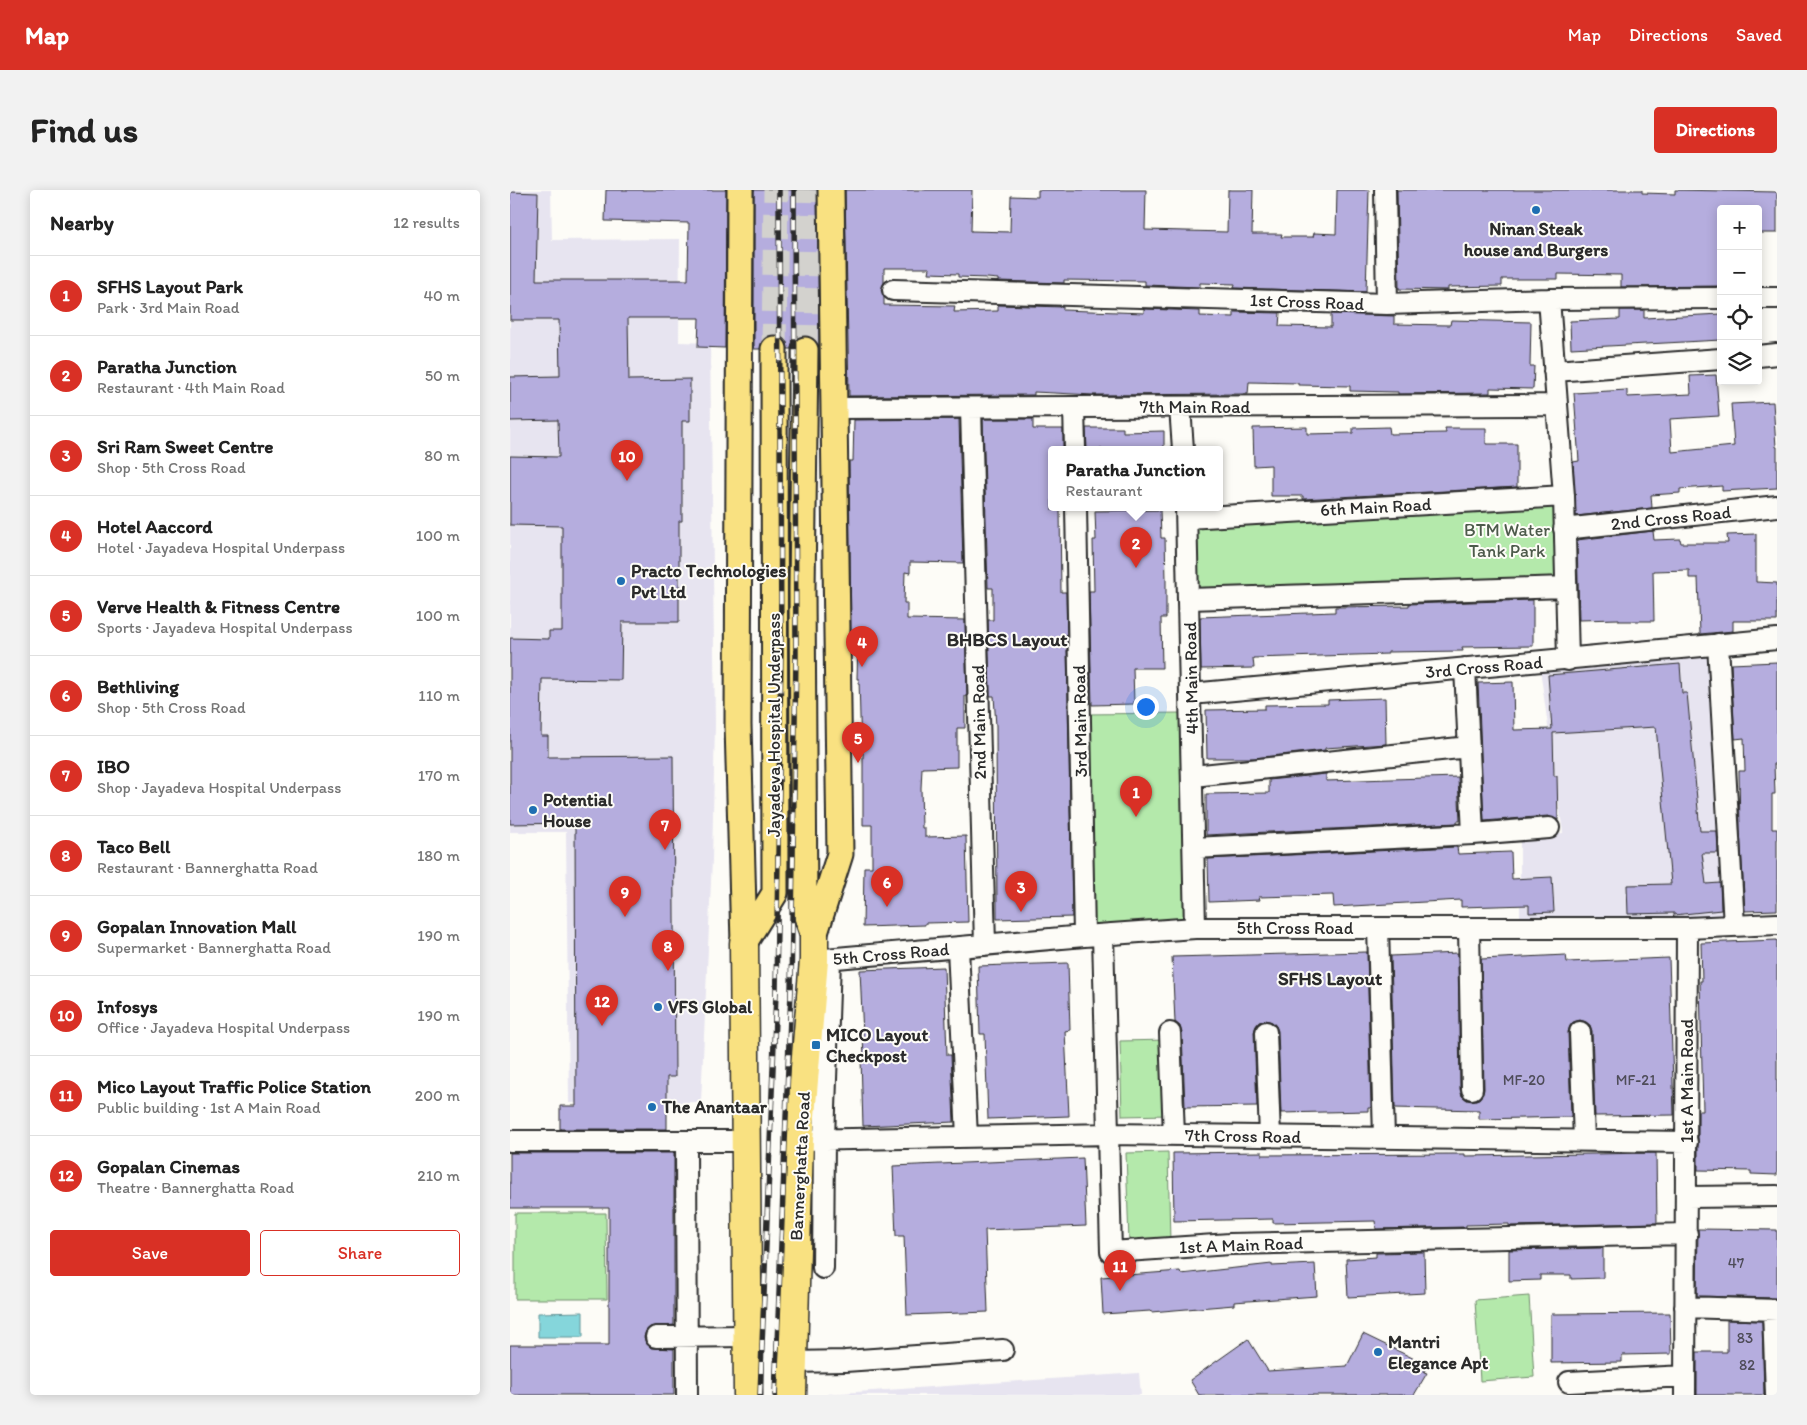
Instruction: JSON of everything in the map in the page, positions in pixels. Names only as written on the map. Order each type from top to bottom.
[{"type":"highway","points":[[744,943],[748,1395]]},
{"type":"highway","name":"Bannerghatta Road","points":[[792,1395],[792,1362],[812,1140],[819,952]]},
{"type":"main road","points":[[740,190],[738,725],[744,943]]},
{"type":"main road","points":[[819,952],[840,854],[832,190]]},
{"type":"main road","name":"Jayadeva Hospital Underpass","points":[[744,943],[774,893],[774,349]]},
{"type":"main road","name":"Jayadeva Hospital Underpass","points":[[805,350],[802,590],[804,908],[819,952]]},
{"type":"street","points":[[1385,190],[1387,304]]},
{"type":"street","name":"1st Cross Road","points":[[892,290],[1387,304],[1549,299],[1717,298]]},
{"type":"street","points":[[1762,298],[1777,298]]},
{"type":"street","points":[[1549,299],[1564,496],[1568,660]]},
{"type":"street","points":[[1762,356],[1777,354]]},
{"type":"street","points":[[1554,371],[1717,359]]},
{"type":"street","name":"7th Main Road","points":[[834,408],[1557,405]]},
{"type":"street","points":[[1074,407],[1075,446]]},
{"type":"street","points":[[1180,407],[1183,446]]},
{"type":"street","name":"2nd Main Road","points":[[971,408],[985,945]]},
{"type":"street","name":"6th Main Road","points":[[1223,510],[1564,496]]},
{"type":"street","name":"2nd Cross Road","points":[[1564,529],[1777,506]]},
{"type":"street","name":"3rd Main Road","points":[[1076,511],[1094,935]]},
{"type":"street","name":"6th Main Road","points":[[1187,512],[1211,511]]},
{"type":"street","name":"4th Main Road","points":[[1187,512],[1195,928]]},
{"type":"street","points":[[1189,599],[1566,587]]},
{"type":"street","name":"3rd Cross Road","points":[[1191,694],[1568,660],[1777,638]]},
{"type":"street","points":[[1718,644],[1734,926]]},
{"type":"street","points":[[1466,668],[1473,834]]},
{"type":"street","points":[[1193,776],[1469,747]]},
{"type":"street","points":[[1194,848],[1473,834],[1549,828]]},
{"type":"street","name":"5th Cross Road","points":[[819,952],[958,948],[1094,935],[1195,928],[1687,928],[1777,924]]},
{"type":"street","points":[[1378,928],[1384,1138]]},
{"type":"street","points":[[1469,928],[1472,1089]]},
{"type":"street","name":"1st A Main Road","points":[[1685,1386],[1687,928]]},
{"type":"street","name":"1st A Main Road","points":[[1094,935],[1109,1134],[1111,1252],[1230,1244],[1687,1234]]},
{"type":"street","points":[[958,948],[967,1137]]},
{"type":"street","points":[[1266,1032],[1270,1136]]},
{"type":"street","points":[[1580,1032],[1584,1140]]},
{"type":"street","points":[[1170,1033],[1174,1135]]},
{"type":"street","name":"7th Cross Road","points":[[812,1140],[1109,1134],[1687,1142]]},
{"type":"street","points":[[812,1140],[823,1268]]},
{"type":"street","points":[[510,1141],[746,1141]]},
{"type":"street","points":[[686,1141],[687,1395]]},
{"type":"street","points":[[1687,1197],[1777,1196]]},
{"type":"street","points":[[1685,1307],[1775,1310],[1776,1395]]},
{"type":"street","points":[[656,1337],[748,1336]]},
{"type":"street","points":[[792,1362],[845,1361],[1003,1350]]},
{"type":"street","points":[[1569,1382],[1685,1386]]},
{"type":"shaded area","points":[[510,190],[551,190],[552,240],[680,239],[679,342],[710,343],[715,725],[712,860],[701,1102],[569,1103],[566,832],[510,832]]},
{"type":"shaded area","points":[[1707,653],[1722,918],[1520,916],[1520,839],[1563,833],[1540,669]]},
{"type":"shaded area","points":[[1139,1373],[1141,1395],[827,1395],[827,1394]]},
{"type":"green space","name":"BTM Water Tank Park","points":[[1559,499],[1560,577],[1191,592],[1189,519]]},
{"type":"green space","points":[[1183,713],[1185,921],[1091,927],[1086,714]]},
{"type":"green space","points":[[1167,1040],[1169,1115],[1122,1116],[1120,1041]]},
{"type":"green space","points":[[1168,1152],[1170,1242],[1129,1243],[1126,1153]]},
{"type":"green space","points":[[515,1213],[606,1213],[607,1299],[515,1299]]},
{"type":"green space","points":[[1529,1296],[1534,1377],[1480,1381],[1475,1300]]},
{"type":"water","points":[[583,1312],[583,1337],[538,1337],[538,1313]]},
{"type":"building","points":[[606,190],[726,190],[725,348],[698,347],[699,318],[628,318],[629,380],[690,379],[690,421],[682,421],[682,521],[679,521],[679,622],[622,622],[621,680],[542,679],[541,736],[548,736],[548,757],[673,756],[675,1077],[667,1077],[667,1129],[560,1129],[560,1106],[576,1106],[575,823],[510,824],[510,638],[549,639],[549,631],[562,631],[562,526],[510,525],[510,456],[559,457],[558,420],[510,421],[510,377],[560,376],[559,320],[510,320],[510,192],[538,193],[536,280],[688,280],[689,223],[605,221]]},
{"type":"building","points":[[754,190],[817,190],[819,348],[813,338],[805,336],[798,338],[792,343],[791,349],[788,349],[787,342],[782,337],[773,335],[767,336],[762,341],[760,349],[754,349]]},
{"type":"building","points":[[845,190],[972,190],[971,231],[1010,232],[1011,196],[1038,197],[1038,190],[1146,190],[1145,230],[1227,232],[1228,190],[1253,190],[1252,234],[1282,234],[1281,237],[1313,237],[1314,233],[1336,234],[1337,190],[1369,190],[1366,292],[1234,288],[1235,284],[1200,283],[1200,287],[1145,285],[1145,281],[1064,280],[1064,283],[998,281],[998,279],[958,277],[958,274],[929,273],[930,268],[884,268],[884,283],[881,290],[884,297],[884,305],[955,306],[954,312],[998,311],[998,305],[1063,307],[1063,310],[1144,313],[1144,309],[1200,311],[1200,316],[1234,317],[1234,312],[1280,313],[1279,326],[1331,327],[1331,314],[1394,316],[1394,324],[1450,325],[1451,320],[1531,322],[1530,366],[1534,366],[1533,389],[1490,388],[1490,393],[1398,394],[1398,392],[1350,391],[1350,386],[1249,382],[1248,394],[1094,395],[1034,392],[1034,395],[849,396]]},
{"type":"building","points":[[1397,190],[1642,190],[1642,193],[1675,194],[1675,190],[1777,192],[1777,233],[1762,233],[1762,205],[1717,205],[1717,286],[1621,287],[1621,275],[1558,274],[1558,279],[1502,279],[1502,286],[1448,287],[1448,290],[1399,289]]},
{"type":"building","points":[[1620,310],[1644,310],[1644,318],[1717,314],[1717,340],[1571,348],[1570,321],[1620,319]]},
{"type":"building","points":[[1716,375],[1719,416],[1670,419],[1672,452],[1734,446],[1731,404],[1773,402],[1777,447],[1777,488],[1722,491],[1722,486],[1680,489],[1680,493],[1651,495],[1652,508],[1576,516],[1573,462],[1579,461],[1574,393],[1627,390],[1627,397],[1691,394],[1690,376]]},
{"type":"building","points":[[959,419],[963,563],[910,562],[910,573],[905,572],[904,603],[907,603],[907,619],[965,620],[967,696],[965,696],[965,728],[957,728],[957,767],[922,768],[921,788],[922,828],[925,828],[925,837],[966,836],[968,922],[863,927],[864,867],[872,867],[872,825],[863,825],[863,753],[861,753],[859,679],[857,679],[858,638],[851,638],[849,461],[853,461],[854,420]]},
{"type":"building","points":[[983,419],[1033,419],[1033,429],[1063,429],[1063,446],[1048,446],[1048,511],[1060,511],[1061,592],[1066,592],[1072,917],[997,919],[996,726],[994,696],[990,696],[988,620],[993,620],[993,588],[988,588]]},
{"type":"building","points":[[1307,427],[1307,434],[1353,433],[1353,428],[1389,427],[1390,434],[1446,433],[1445,428],[1486,428],[1486,444],[1517,444],[1517,487],[1303,499],[1303,496],[1271,496],[1271,465],[1254,466],[1253,428]]},
{"type":"building","points":[[1086,428],[1123,428],[1123,432],[1164,431],[1164,446],[1087,446]]},
{"type":"building","points":[[1095,511],[1160,511],[1161,538],[1165,538],[1166,580],[1166,618],[1161,618],[1162,668],[1133,668],[1134,704],[1092,705],[1089,591],[1094,591],[1093,540],[1096,540]]},
{"type":"building","points":[[1653,531],[1654,540],[1680,539],[1681,543],[1728,543],[1727,535],[1756,534],[1756,582],[1777,583],[1777,621],[1733,621],[1733,631],[1700,634],[1698,578],[1689,578],[1689,570],[1653,571],[1654,621],[1619,621],[1619,619],[1579,620],[1577,540]]},
{"type":"building","points":[[1533,600],[1533,646],[1462,647],[1463,651],[1253,658],[1254,668],[1201,669],[1200,617],[1335,612],[1335,607],[1409,606],[1409,604]]},
{"type":"building","points":[[1777,662],[1777,764],[1774,764],[1775,794],[1772,794],[1772,829],[1777,829],[1777,910],[1745,911],[1740,830],[1739,771],[1745,771],[1744,738],[1735,739],[1731,664]]},
{"type":"building","points":[[1680,664],[1682,693],[1687,693],[1700,831],[1717,831],[1718,853],[1702,853],[1706,884],[1720,883],[1721,910],[1674,915],[1674,913],[1628,914],[1627,885],[1671,884],[1656,727],[1553,733],[1554,776],[1557,776],[1558,820],[1548,816],[1484,821],[1478,683],[1513,682],[1514,730],[1552,729],[1548,675]]},
{"type":"building","points":[[1385,698],[1386,744],[1325,748],[1325,750],[1254,758],[1207,758],[1206,710],[1265,709],[1265,705],[1328,704],[1328,700]]},
{"type":"building","points":[[1326,774],[1326,781],[1458,777],[1460,821],[1457,821],[1457,823],[1206,835],[1206,794],[1269,793],[1269,780]]},
{"type":"building","points":[[1457,847],[1458,854],[1511,852],[1512,879],[1552,877],[1554,912],[1529,913],[1529,905],[1461,907],[1461,900],[1334,907],[1333,895],[1259,897],[1260,900],[1209,902],[1208,859]]},
{"type":"building","points":[[1777,940],[1777,1175],[1751,1174],[1751,1171],[1698,1170],[1698,1111],[1703,1111],[1701,943]]},
{"type":"building","points":[[1367,952],[1371,1108],[1368,1108],[1368,1111],[1281,1113],[1278,1031],[1272,1022],[1266,1020],[1259,1022],[1254,1032],[1257,1106],[1185,1107],[1182,1033],[1180,1026],[1175,1022],[1172,957]]},
{"type":"building","points":[[1458,953],[1460,1089],[1462,1096],[1472,1101],[1479,1099],[1484,1089],[1481,959],[1566,955],[1567,962],[1669,958],[1674,1115],[1595,1116],[1592,1031],[1590,1025],[1580,1020],[1573,1022],[1568,1032],[1570,1117],[1479,1119],[1479,1110],[1395,1108],[1391,956]]},
{"type":"building","points":[[1068,963],[1070,1030],[1065,1031],[1069,1116],[988,1119],[985,1034],[980,1034],[978,966]]},
{"type":"building","points":[[944,967],[947,1055],[951,1055],[954,1122],[863,1126],[861,1058],[864,1058],[860,970]]},
{"type":"building","points":[[1262,1152],[1262,1155],[1465,1154],[1465,1156],[1656,1153],[1657,1223],[1509,1226],[1509,1224],[1376,1229],[1375,1221],[1273,1223],[1273,1219],[1174,1221],[1173,1153]]},
{"type":"building","points":[[510,1153],[674,1153],[674,1325],[650,1327],[644,1337],[646,1343],[651,1348],[674,1349],[674,1395],[510,1395],[510,1345],[609,1345],[609,1208],[510,1208]]},
{"type":"building","points":[[1083,1158],[1086,1226],[985,1230],[988,1312],[907,1315],[904,1236],[896,1236],[893,1166]]},
{"type":"building","points":[[1698,1229],[1777,1230],[1777,1298],[1697,1296]]},
{"type":"building","points":[[1603,1248],[1603,1278],[1571,1279],[1571,1275],[1540,1275],[1540,1280],[1509,1281],[1509,1250]]},
{"type":"building","points":[[1424,1252],[1425,1293],[1348,1297],[1346,1259],[1376,1257],[1376,1253]]},
{"type":"building","points":[[1272,1264],[1272,1266],[1315,1264],[1317,1296],[1234,1302],[1234,1305],[1151,1312],[1103,1314],[1101,1277],[1180,1271],[1181,1274]]},
{"type":"building","points":[[1670,1313],[1671,1354],[1622,1355],[1622,1362],[1551,1363],[1551,1314]]},
{"type":"building","points":[[1727,1320],[1762,1321],[1764,1395],[1697,1395],[1697,1352],[1727,1352]]},
{"type":"building","name":"Mantri Elegance Apt","points":[[1363,1334],[1427,1365],[1424,1372],[1427,1373],[1414,1395],[1199,1395],[1190,1380],[1248,1339],[1268,1371],[1347,1366]]},
{"type":"tunnel","points":[[774,349],[776,190]]},
{"type":"tunnel","points":[[805,350],[807,190]]},
{"type":"railway","points":[[760,1395],[776,993],[781,655],[779,190]]},
{"type":"railway","points":[[775,1395],[791,992],[796,655],[794,190]]},
{"type":"place","name":"Ninan Steak house and Burgers","points":[[1536,210]]},
{"type":"place","name":"Infosys","points":[[627,481]]},
{"type":"place","name":"Paratha Junction","points":[[1136,568]]},
{"type":"place","name":"Practo Technologies Pvt Ltd","points":[[621,581]]},
{"type":"place","name":"Hotel Aaccord","points":[[862,667]]},
{"type":"place","name":"Verve Health & Fitness Centre","points":[[858,763]]},
{"type":"place","name":"Potential House","points":[[533,810]]},
{"type":"place","name":"SFHS Layout Park","points":[[1136,817]]},
{"type":"place","name":"IBO","points":[[665,850]]},
{"type":"place","name":"Bethliving","points":[[887,907]]},
{"type":"place","name":"Sri Ram Sweet Centre","points":[[1021,912]]},
{"type":"place","name":"Gopalan Innovation Mall","points":[[625,917]]},
{"type":"place","name":"Taco Bell","points":[[668,971]]},
{"type":"place","name":"VFS Global","points":[[658,1007]]},
{"type":"place","name":"Gopalan Cinemas","points":[[602,1026]]},
{"type":"place","name":"MICO Layout Checkpost","points":[[816,1045]]},
{"type":"place","name":"The Anantaar","points":[[652,1107]]},
{"type":"place","name":"Mico Layout Traffic Police Station","points":[[1120,1291]]},
{"type":"place","name":"Mantri Elegance Apt","points":[[1378,1352]]},
{"type":"district","name":"BHBCS Layout","points":[[1007,639]]},
{"type":"district","name":"SFHS Layout","points":[[1330,978]]}]
